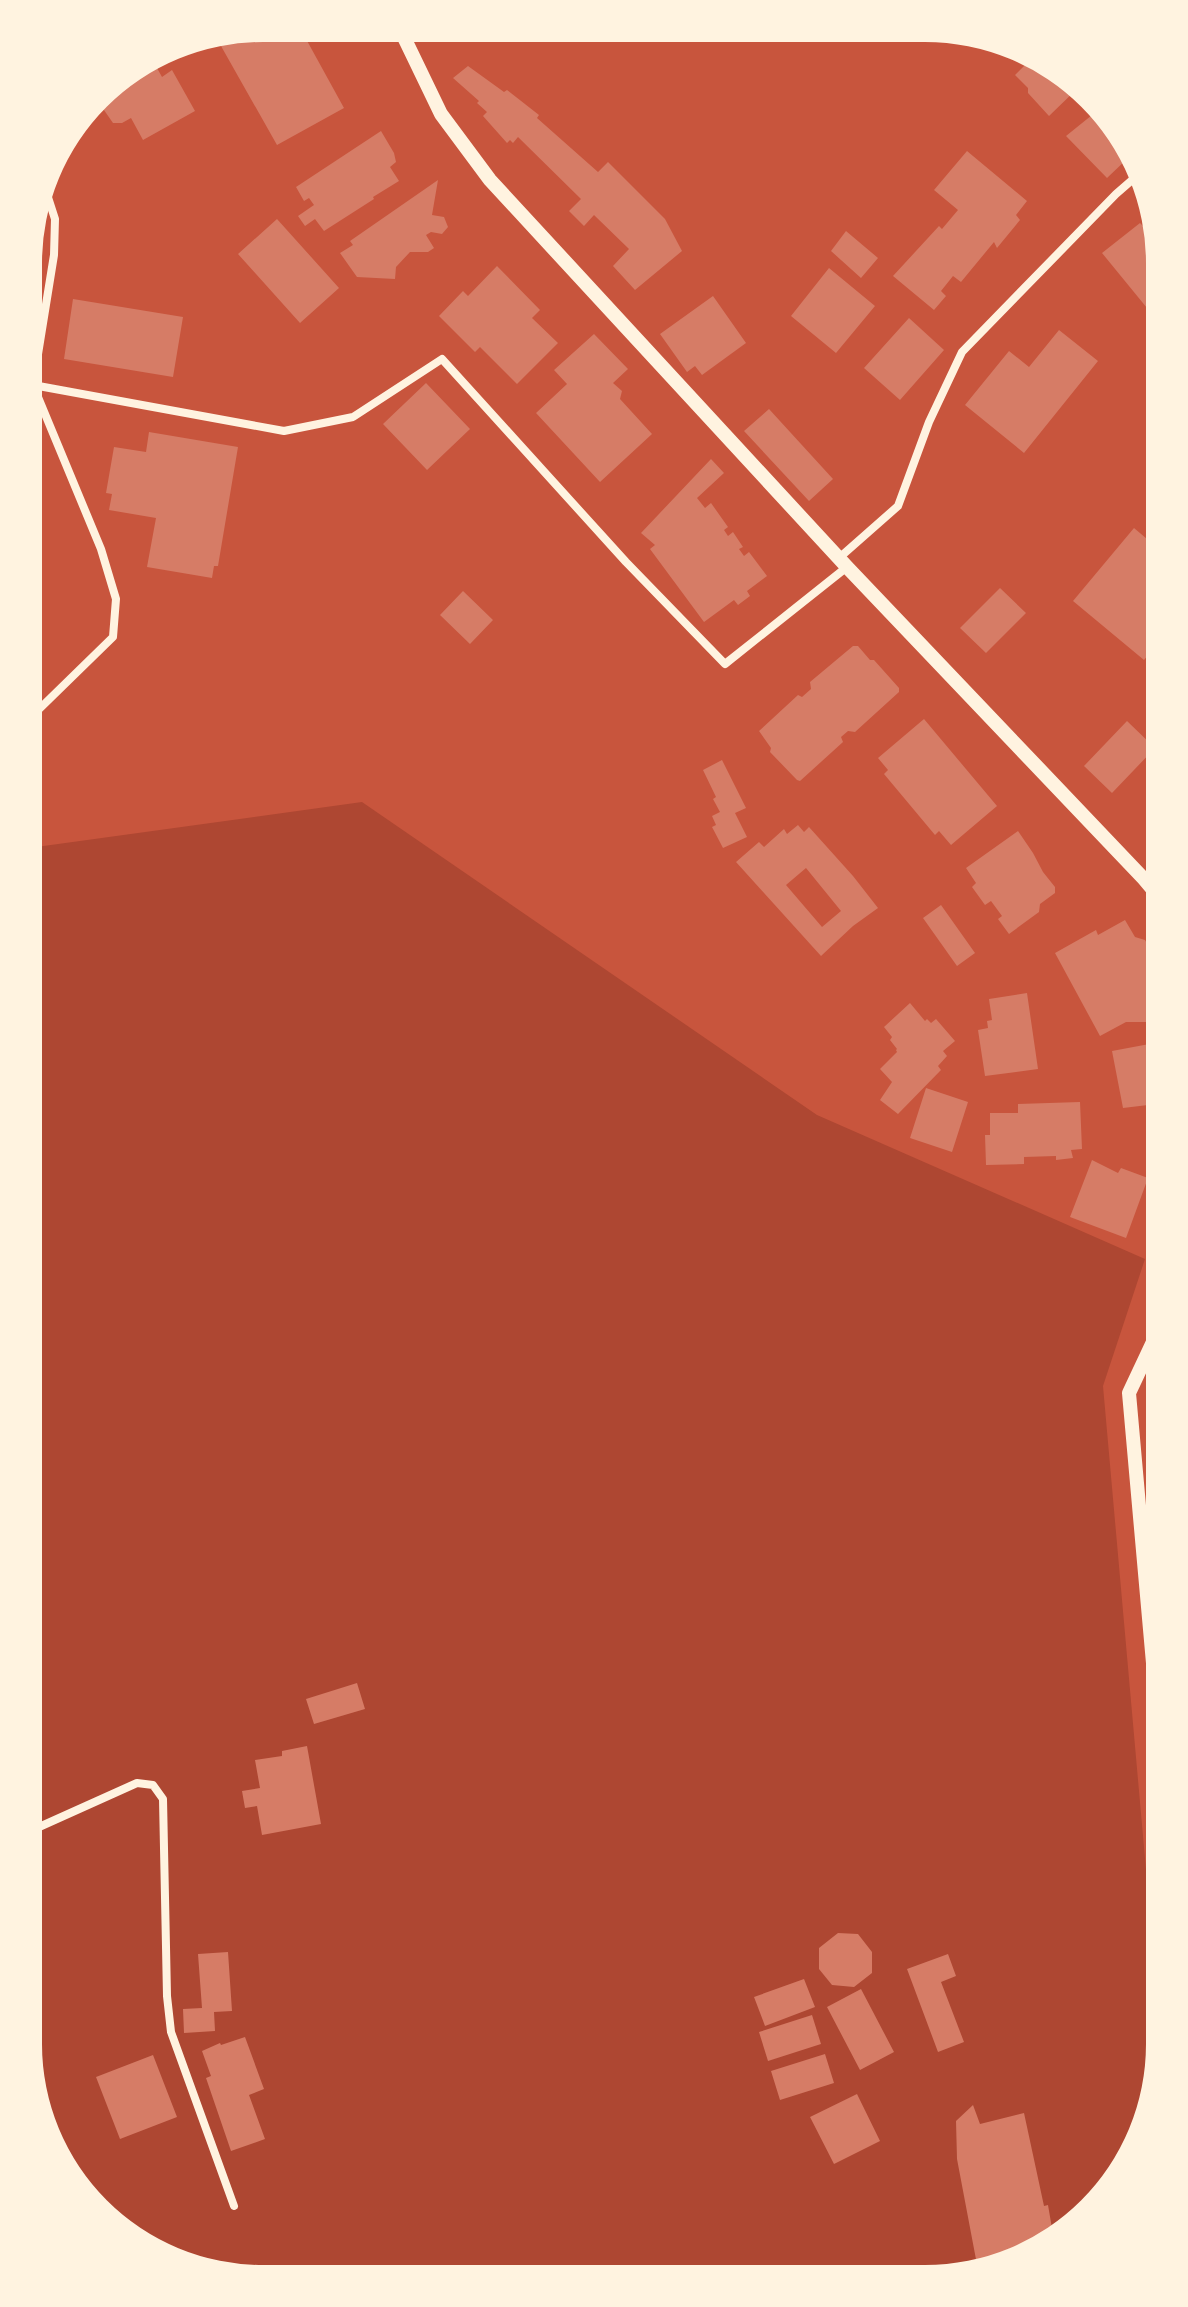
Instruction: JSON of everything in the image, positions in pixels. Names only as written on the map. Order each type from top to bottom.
[{"type":"street","points":[[406,42],[441,114],[490,180],[843,563],[1146,881]]},
{"type":"street","points":[[42,387],[284,431],[353,417],[442,359],[626,562],[725,664],[843,563],[898,506],[929,422],[962,352],[1130,182]]},
{"type":"street","points":[[42,329],[54,255],[55,219],[50,205]]},
{"type":"street","points":[[42,407],[101,549],[116,599],[113,637],[42,706]]},
{"type":"street","points":[[1146,1357],[1129,1393],[1146,1584]]},
{"type":"street","points":[[42,1826],[137,1783],[153,1785],[163,1799],[167,1996],[171,2032],[234,2206]]},
{"type":"shaded area","points":[[362,802],[817,1115],[1145,1259],[1103,1386],[1146,1870],[1146,2059],[1134,2115],[1116,2155],[1081,2200],[1048,2228],[996,2253],[968,2261],[925,2265],[263,2265],[206,2257],[152,2235],[117,2210],[79,2167],[54,2115],[42,2059],[42,846]]},
{"type":"building","points":[[263,42],[308,42],[344,108],[277,145],[221,47]]},
{"type":"building","points":[[468,66],[539,115],[537,118],[598,172],[608,162],[665,219],[682,251],[635,290],[613,266],[629,249],[594,215],[584,226],[569,211],[581,199],[518,137],[513,143],[510,140],[507,143],[483,116],[487,112],[477,103],[479,101],[453,78]]},
{"type":"building","points":[[1024,66],[1070,96],[1049,116],[1015,75]]},
{"type":"building","points":[[158,69],[162,77],[172,70],[195,111],[143,140],[131,118],[122,123],[113,123],[104,110],[128,88]]},
{"type":"building","points":[[1090,116],[1122,164],[1107,178],[1066,136]]},
{"type":"building","points":[[381,131],[394,153],[396,162],[390,167],[399,181],[324,231],[315,219],[305,226],[298,216],[314,205],[309,198],[304,201],[296,187]]},
{"type":"building","points":[[967,151],[1027,201],[1016,215],[1020,220],[997,248],[994,242],[961,282],[953,276],[941,291],[946,296],[934,310],[893,276],[958,210],[934,190]]},
{"type":"building","points":[[438,180],[432,215],[444,217],[448,227],[442,234],[431,232],[426,235],[434,248],[428,252],[410,252],[396,267],[395,279],[357,277],[340,253],[353,245],[350,241]]},
{"type":"building","points":[[277,219],[339,288],[300,323],[238,254]]},
{"type":"building","points":[[1140,223],[1146,248],[1146,307],[1102,253]]},
{"type":"building","points":[[846,231],[878,258],[861,278],[831,251]]},
{"type":"building","points":[[497,266],[540,310],[532,318],[558,343],[517,384],[480,347],[475,352],[439,316],[463,291],[468,296]]},
{"type":"building","points":[[829,268],[875,306],[836,353],[791,316]]},
{"type":"building","points":[[713,296],[746,343],[702,375],[695,366],[687,372],[660,334]]},
{"type":"building","points":[[73,299],[183,317],[173,377],[64,359]]},
{"type":"building","points":[[909,318],[944,350],[900,400],[864,368]]},
{"type":"building","points":[[1059,330],[1098,361],[1024,453],[965,405],[1009,351],[1029,367]]},
{"type":"building","points":[[594,334],[628,369],[613,383],[622,391],[620,399],[652,434],[600,482],[536,413],[567,384],[554,370]]},
{"type":"building","points":[[426,383],[470,429],[427,470],[383,424]]},
{"type":"building","points":[[769,409],[833,479],[809,501],[744,431]]},
{"type":"building","points":[[149,432],[238,447],[218,566],[214,566],[212,578],[147,567],[156,518],[109,510],[112,494],[106,493],[114,447],[146,452]]},
{"type":"building","points":[[711,459],[724,473],[697,498],[705,508],[711,503],[728,527],[724,530],[728,536],[733,532],[743,547],[739,549],[744,556],[749,552],[767,576],[747,591],[750,596],[738,605],[734,600],[704,622],[650,549],[655,545],[641,533]]},
{"type":"building","points":[[1134,528],[1146,538],[1144,660],[1073,601]]},
{"type":"building","points":[[1000,588],[1026,613],[986,653],[960,628]]},
{"type":"building","points":[[463,591],[493,620],[470,644],[440,615]]},
{"type":"building","points":[[853,646],[858,646],[870,660],[874,660],[899,688],[899,692],[855,732],[848,731],[841,737],[843,742],[800,781],[797,780],[770,752],[771,748],[759,731],[798,695],[802,697],[811,689],[810,682]]},
{"type":"building","points":[[924,719],[997,806],[951,845],[939,831],[935,835],[884,774],[888,770],[878,758]]},
{"type":"building","points":[[1127,721],[1146,739],[1146,757],[1112,793],[1084,766]]},
{"type":"building","points":[[722,760],[746,808],[735,813],[747,837],[723,848],[712,827],[716,825],[712,816],[720,812],[703,770]]},
{"type":"building","points":[[798,825],[804,832],[809,827],[878,908],[821,956],[736,862],[759,842],[764,847],[784,829],[787,834]],"holes":[[[806,868],[841,911],[822,927],[786,885]]]},
{"type":"building","points":[[1018,831],[1055,887],[1055,893],[1040,904],[1039,912],[1009,934],[998,919],[1002,916],[991,901],[985,905],[972,887],[976,883],[966,868]]},
{"type":"building","points":[[941,905],[975,953],[957,966],[923,918]]},
{"type":"building","points":[[1125,920],[1135,937],[1146,942],[1146,1022],[1126,1022],[1100,1036],[1055,953],[1096,930],[1098,935]]},
{"type":"building","points":[[1027,993],[1038,1069],[985,1076],[978,1030],[988,1028],[987,1021],[992,1020],[989,999]]},
{"type":"building","points":[[910,1003],[925,1021],[927,1019],[931,1023],[936,1019],[955,1041],[943,1051],[947,1056],[938,1066],[941,1070],[898,1114],[880,1100],[892,1082],[880,1069],[897,1052],[890,1040],[892,1037],[884,1027]]},
{"type":"building","points":[[1146,1045],[1146,1105],[1123,1108],[1112,1051]]},
{"type":"building","points":[[926,1088],[968,1102],[952,1152],[910,1138]]},
{"type":"building","points":[[1080,1102],[1082,1149],[1071,1150],[1073,1158],[1024,1157],[1024,1164],[986,1165],[985,1135],[990,1135],[990,1113],[1018,1113],[1018,1104]]},
{"type":"building","points":[[1092,1160],[1118,1173],[1121,1168],[1146,1177],[1126,1238],[1070,1217]]},
{"type":"building","points":[[357,1683],[365,1709],[314,1724],[306,1699]]},
{"type":"building","points":[[307,1746],[321,1824],[262,1835],[257,1806],[245,1808],[242,1791],[260,1788],[255,1760],[282,1756],[282,1751]]},
{"type":"building","points":[[838,1933],[858,1934],[872,1952],[872,1973],[854,1987],[832,1985],[819,1969],[819,1948]]},
{"type":"building","points":[[228,1952],[232,2011],[214,2012],[215,2031],[184,2033],[183,2009],[202,2008],[198,1954]]},
{"type":"building","points":[[948,1954],[956,1976],[941,1982],[964,2042],[938,2052],[907,1969]]},
{"type":"building","points":[[804,1979],[815,2007],[765,2026],[754,1997]]},
{"type":"building","points":[[861,1989],[894,2052],[860,2070],[827,2007]]},
{"type":"building","points":[[812,2015],[821,2044],[768,2061],[759,2032]]},
{"type":"building","points":[[245,2037],[264,2089],[249,2095],[265,2139],[231,2151],[206,2078],[211,2076],[202,2051]]},
{"type":"building","points":[[825,2054],[834,2083],[780,2100],[771,2071]]},
{"type":"building","points":[[153,2055],[177,2117],[120,2139],[96,2077]]},
{"type":"building","points":[[857,2094],[880,2141],[834,2164],[810,2117]]},
{"type":"building","points":[[973,2105],[980,2124],[1024,2113],[1044,2206],[1048,2205],[1051,2225],[1023,2242],[976,2259],[957,2159],[956,2121]]}]
